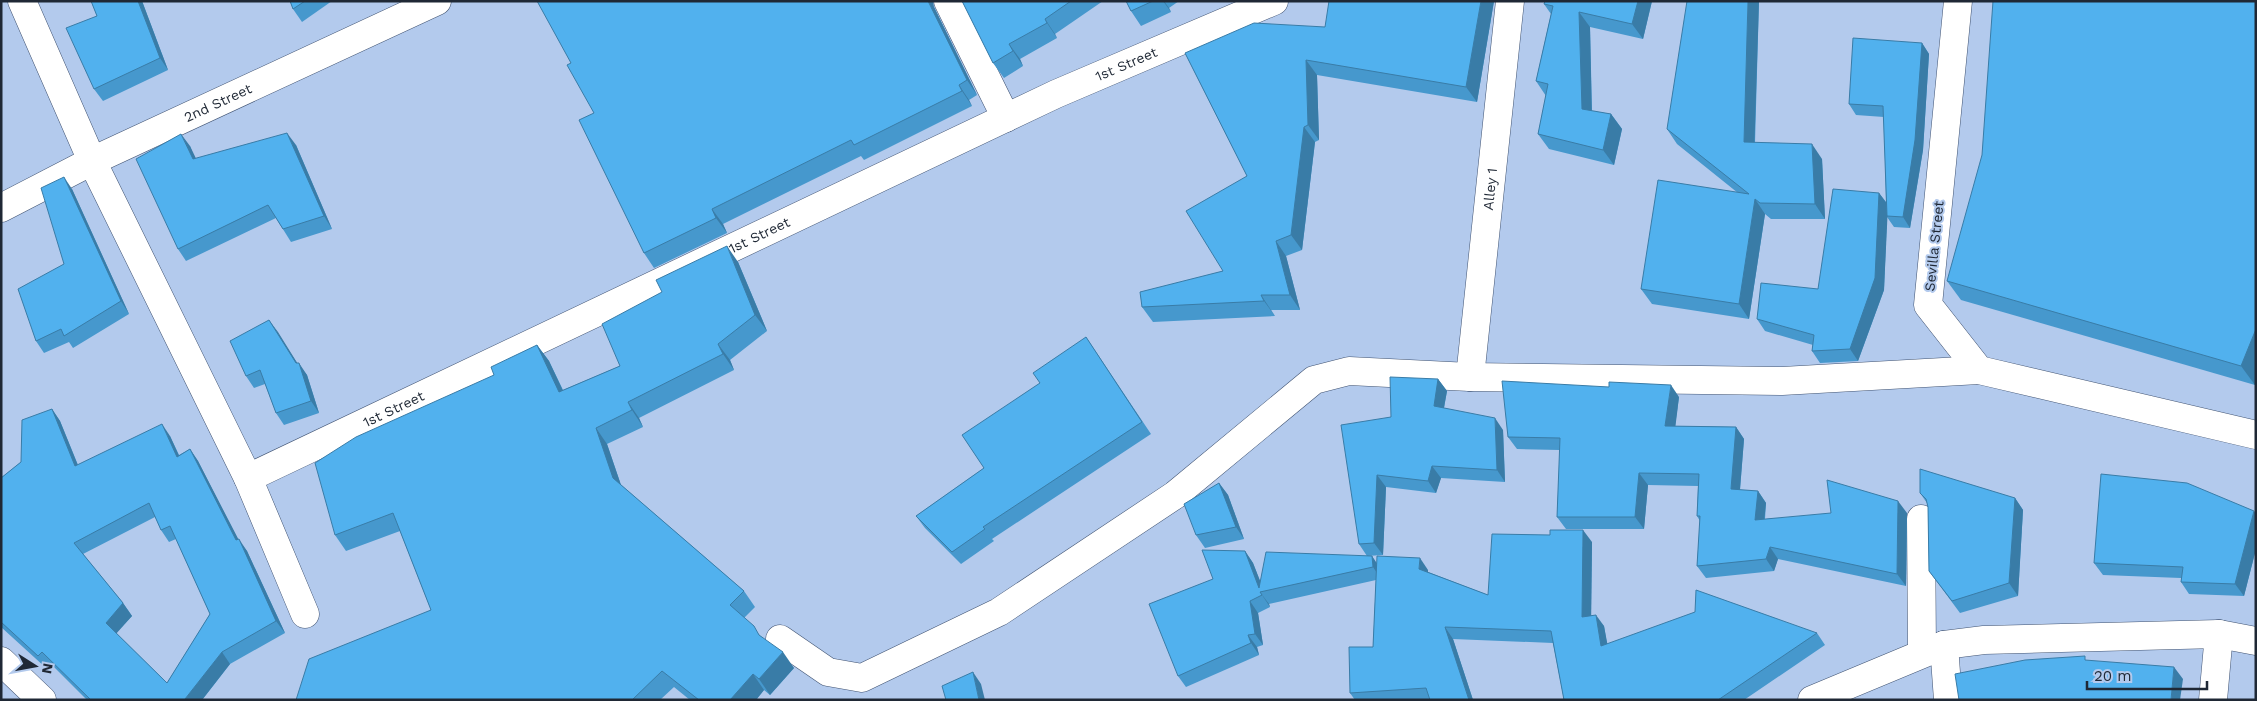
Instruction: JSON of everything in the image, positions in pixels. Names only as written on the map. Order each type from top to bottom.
[{"type":"street","points":[[22,1],[92,161],[248,478],[305,614]]},
{"type":"street","name":"2nd Street","points":[[1,208],[92,161],[437,1]]},
{"type":"street","points":[[948,1],[1006,118]]},
{"type":"street","name":"1st Street","points":[[248,478],[1056,94],[1274,1]]},
{"type":"street","name":"Alley 1","points":[[1470,377],[1510,1]]},
{"type":"street","name":"Sevilla Street","points":[[1958,1],[1928,305],[1979,370]]},
{"type":"street","points":[[780,639],[828,672],[862,678],[999,612],[1175,495],[1314,380],[1349,371],[1470,377],[1782,381],[1979,370],[2256,435]]},
{"type":"street","points":[[1921,519],[1933,649],[1948,700]]},
{"type":"street","points":[[2213,700],[2219,634]]},
{"type":"street","points":[[1812,700],[1933,649],[1984,640],[2219,634],[2256,641]]},
{"type":"street","points":[[1,661],[42,700]]},
{"type":"building","points":[[91,1],[138,1],[160,58],[94,89],[66,28],[97,16]]},
{"type":"building","points":[[290,1],[305,1],[293,9]]},
{"type":"building","points":[[537,1],[928,1],[967,80],[959,85],[962,91],[854,145],[851,140],[712,209],[716,218],[644,253],[579,120],[594,113],[567,65],[571,63]]},
{"type":"building","points":[[962,1],[1071,1],[1045,19],[1047,23],[1009,44],[1013,51],[993,63]]},
{"type":"building","points":[[1126,1],[1153,1],[1131,11]]},
{"type":"building","points":[[1329,1],[1481,1],[1466,87],[1306,60],[1308,125],[1304,127],[1291,235],[1276,241],[1290,295],[1261,295],[1264,301],[1142,307],[1140,292],[1223,271],[1186,211],[1247,176],[1185,53],[1254,23],[1325,27]]},
{"type":"building","points":[[1545,1],[1638,1],[1632,24],[1579,12],[1582,109],[1611,114],[1603,150],[1538,134],[1548,84],[1536,81],[1553,6],[1544,4]]},
{"type":"building","points":[[1687,1],[1748,1],[1744,142],[1812,144],[1815,204],[1760,203],[1755,199],[1739,304],[1641,289],[1658,180],[1749,194],[1667,129]]},
{"type":"building","points":[[1993,1],[2256,1],[2256,329],[2241,366],[1947,281],[1982,155]]},
{"type":"building","points":[[1853,38],[1922,43],[1915,140],[1903,217],[1887,216],[1883,106],[1849,104]]},
{"type":"building","points":[[287,133],[324,216],[283,229],[268,205],[178,249],[136,159],[181,134],[193,159]]},
{"type":"building","points":[[64,177],[121,301],[64,336],[61,329],[36,341],[18,289],[64,264],[41,188]]},
{"type":"building","points":[[1833,189],[1879,193],[1875,278],[1850,349],[1812,351],[1814,335],[1757,319],[1761,283],[1818,289]]},
{"type":"building","points":[[727,246],[755,315],[718,344],[723,354],[628,402],[632,410],[596,428],[613,478],[744,591],[730,605],[754,626],[759,635],[783,652],[759,679],[753,674],[730,700],[699,700],[662,671],[632,700],[296,700],[309,659],[431,610],[393,513],[335,535],[315,463],[356,437],[494,375],[491,367],[537,345],[559,392],[620,366],[602,324],[662,292],[656,280]]},
{"type":"building","points":[[269,320],[296,363],[299,363],[311,401],[276,413],[260,370],[246,376],[230,341]]},
{"type":"building","points":[[1086,337],[1142,422],[983,527],[985,529],[952,552],[916,516],[984,468],[962,435],[1040,383],[1033,373]]},
{"type":"building","points":[[1390,377],[1438,379],[1434,406],[1495,418],[1497,470],[1432,466],[1428,481],[1377,475],[1374,543],[1359,544],[1341,425],[1391,417]]},
{"type":"building","points":[[1502,381],[1609,387],[1609,382],[1671,385],[1665,426],[1736,427],[1731,489],[1758,491],[1755,520],[1831,513],[1827,480],[1898,501],[1897,574],[1770,547],[1766,559],[1697,566],[1700,516],[1697,516],[1699,474],[1639,473],[1635,517],[1557,517],[1560,438],[1508,437]]},
{"type":"building","points":[[52,409],[75,466],[162,424],[177,457],[190,449],[236,540],[239,539],[276,621],[222,652],[186,700],[91,700],[42,652],[38,656],[1,622],[1,478],[21,462],[22,420]],"holes":[[[149,503],[161,530],[170,526],[210,614],[167,683],[106,623],[123,603],[74,543]]]},
{"type":"building","points":[[1920,469],[2015,498],[2009,583],[1952,601],[1929,571],[1928,507],[1926,499],[1920,493]]},
{"type":"building","points":[[2101,474],[2187,483],[2254,511],[2235,584],[2181,582],[2183,567],[2094,563]]},
{"type":"building","points":[[1219,483],[1236,527],[1196,535],[1184,504]]},
{"type":"building","points":[[1550,530],[1583,530],[1582,617],[1596,615],[1601,646],[1695,612],[1696,590],[1817,633],[1718,700],[1564,700],[1551,631],[1445,627],[1469,700],[1430,700],[1426,688],[1350,693],[1349,647],[1373,647],[1377,556],[1420,558],[1419,569],[1488,595],[1492,534],[1550,535]]},
{"type":"building","points":[[1202,550],[1245,551],[1259,588],[1266,552],[1372,556],[1373,567],[1260,592],[1262,595],[1250,601],[1255,634],[1248,635],[1251,643],[1178,676],[1149,604],[1213,579]]},
{"type":"building","points":[[2085,656],[2085,660],[2174,667],[2171,700],[1959,700],[1955,674],[2025,660]]},
{"type":"building","points":[[973,672],[979,700],[946,700],[942,686]]}]
